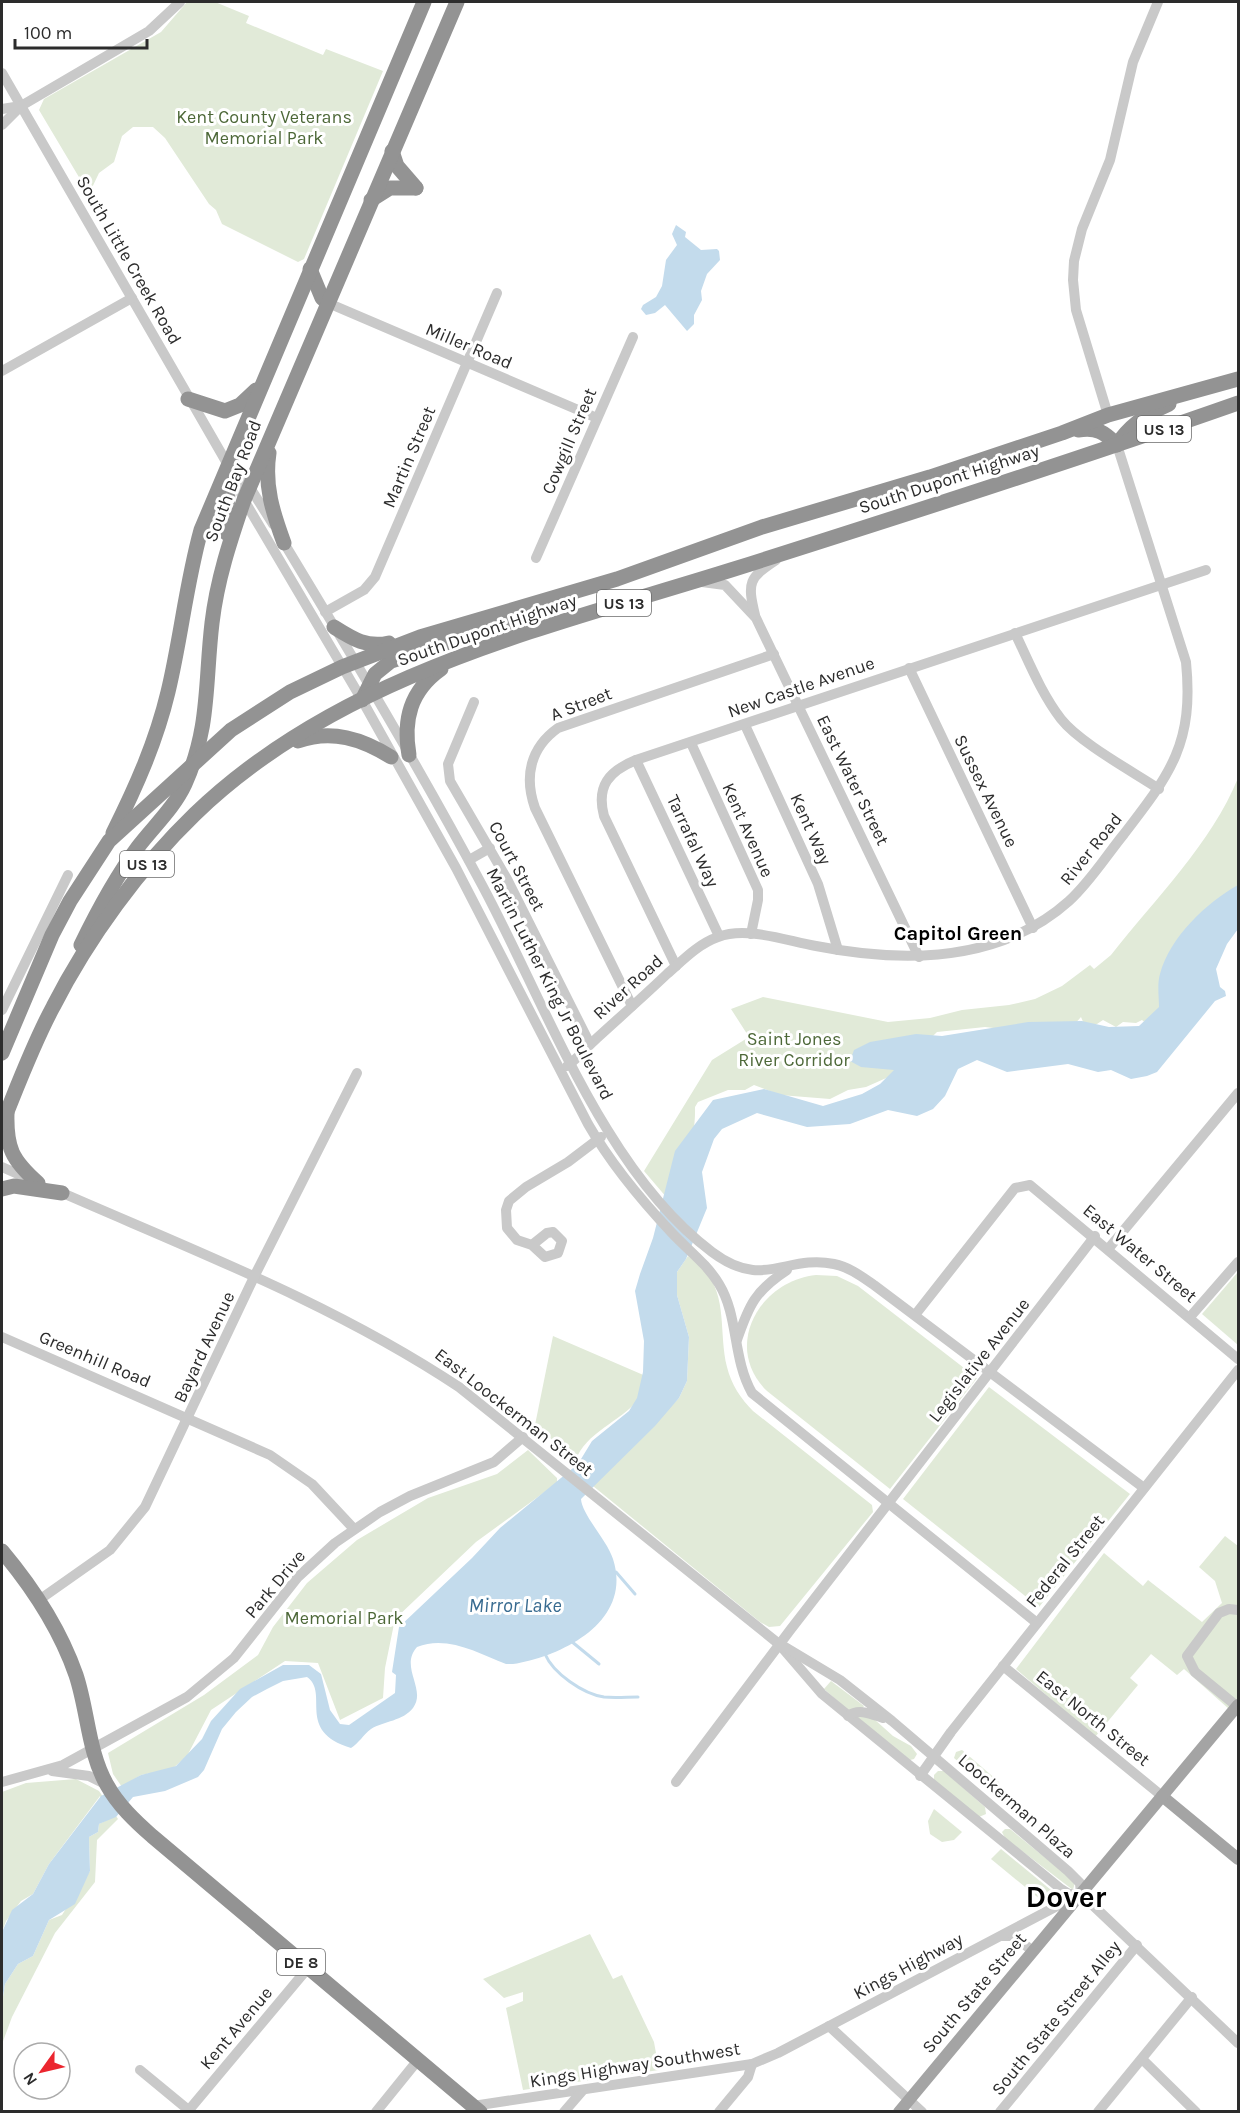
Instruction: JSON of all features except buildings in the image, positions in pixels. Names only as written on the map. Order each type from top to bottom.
[{"type":"highway","name":"South Bay Road","points":[[109,841],[135,789],[152,746],[168,690],[201,530],[424,2]]},
{"type":"highway","name":"South Bay Road","points":[[53,1005],[106,892],[172,806],[184,785],[207,709],[211,626],[223,562],[247,493],[457,2]]},
{"type":"highway","points":[[371,200],[390,188],[416,188],[397,166],[392,152]]},
{"type":"highway","points":[[310,269],[322,298],[328,303]]},
{"type":"highway","name":"South Dupont Highway","points":[[2,1053],[52,935],[70,901],[109,841],[192,763],[231,730],[281,698],[349,664],[436,633],[617,579],[762,527],[1062,433],[1108,415],[1239,379]]},
{"type":"highway","points":[[188,399],[225,411],[240,405],[262,383]]},
{"type":"highway","points":[[1062,433],[1093,428],[1105,433],[1117,445],[1125,432],[1164,406],[1211,387]]},
{"type":"highway","name":"South Dupont Highway","points":[[4,1118],[53,1005],[107,919],[152,859],[195,813],[273,752],[368,693],[458,658],[1089,455],[1239,403]]},
{"type":"highway","points":[[1108,415],[1119,429],[1140,437]]},
{"type":"highway","points":[[1089,455],[1105,433],[1108,415]]},
{"type":"highway","points":[[271,437],[267,485],[272,511],[284,543]]},
{"type":"highway","points":[[223,562],[229,498],[228,465]]},
{"type":"highway","points":[[368,693],[381,667],[391,661],[531,615],[617,579]]},
{"type":"highway","points":[[334,627],[354,640],[370,645],[436,633]]},
{"type":"highway","points":[[409,755],[405,725],[411,703],[438,671],[458,658]]},
{"type":"highway","points":[[273,752],[301,740],[335,735],[373,746],[391,757]]},
{"type":"highway","points":[[4,1118],[11,1152],[38,1183]]},
{"type":"highway","points":[[2,1189],[14,1186],[62,1193]]},
{"type":"highway","name":"DE 8","points":[[2,1551],[39,1600],[71,1661],[83,1699],[94,1749],[107,1785],[131,1817],[476,2109]]},
{"type":"main road","name":"South State Street","points":[[899,2112],[1238,1706]]},
{"type":"main road","points":[[1162,1796],[1239,1859]]},
{"type":"street","points":[[2,125],[21,106],[149,31],[180,2]]},
{"type":"street","points":[[1108,415],[1076,310],[1074,261],[1082,229],[1114,145],[1130,72],[1158,2]]},
{"type":"street","name":"South Little Creek Road","points":[[2,72],[188,399],[228,465],[284,543],[326,612],[349,664]]},
{"type":"street","points":[[2,109],[21,106]]},
{"type":"street","name":"Martin Street","points":[[326,612],[364,590],[375,577],[497,293]]},
{"type":"street","points":[[2,371],[132,298]]},
{"type":"street","name":"Miller Road","points":[[328,303],[597,418]]},
{"type":"street","name":"Cowgill Street","points":[[536,558],[633,337]]},
{"type":"street","name":"River Road","points":[[560,1072],[676,966],[699,947],[719,936],[751,934],[838,950],[919,957],[988,946],[1033,928],[1080,890],[1159,789],[1180,748],[1187,724],[1189,690],[1186,662],[1117,445]]},
{"type":"street","name":"South Little Creek Road","points":[[247,493],[349,664]]},
{"type":"street","name":"East Water Street","points":[[790,551],[756,574],[750,582],[750,594],[756,618],[919,957]]},
{"type":"street","name":"New Castle Avenue","points":[[676,966],[604,816],[601,795],[606,779],[620,766],[1206,570]]},
{"type":"street","name":"East Water Street","points":[[696,581],[725,585],[756,618]]},
{"type":"street","points":[[1015,633],[1046,696],[1063,721],[1085,739],[1159,789]]},
{"type":"street","name":"A Street","points":[[632,1006],[535,808],[528,779],[536,755],[543,741],[558,728],[774,654]]},
{"type":"street","points":[[349,664],[368,693]]},
{"type":"street","points":[[349,664],[368,693]]},
{"type":"street","name":"Sussex Avenue","points":[[909,668],[1033,928]]},
{"type":"street","name":"Martin Luther King Jr Boulevard","points":[[368,693],[409,755],[469,860],[571,1063],[608,1131],[660,1200],[698,1239],[731,1263],[752,1271],[793,1267]]},
{"type":"street","name":"Martin Luther King Jr Boulevard","points":[[368,693],[391,757],[508,966],[560,1072],[597,1139],[650,1209],[710,1272],[726,1297],[739,1364],[752,1393],[1037,1623]]},
{"type":"street","name":"Court Street","points":[[474,702],[448,764],[447,773],[490,848],[590,1044]]},
{"type":"street","name":"Kent Way","points":[[745,725],[818,884],[838,950]]},
{"type":"street","name":"Kent Avenue","points":[[691,743],[758,891],[759,900],[751,934]]},
{"type":"street","name":"Tarrafal Way","points":[[636,760],[719,936]]},
{"type":"street","points":[[469,860],[490,848]]},
{"type":"street","points":[[2,1010],[68,875]]},
{"type":"street","name":"Bayard Avenue","points":[[39,1600],[96,1562],[122,1537],[145,1507],[159,1483],[255,1275],[357,1073]]},
{"type":"street","points":[[1109,1248],[1239,1093]]},
{"type":"street","points":[[532,1245],[517,1240],[507,1228],[506,1210],[509,1201],[516,1193],[568,1162],[608,1131]]},
{"type":"street","name":"East Loockerman Street","points":[[2,1167],[255,1275],[325,1308],[405,1351],[459,1387],[523,1437],[779,1644]]},
{"type":"street","name":"East Water Street","points":[[915,1315],[1015,1188],[1023,1184],[1036,1187],[1239,1359]]},
{"type":"street","name":"Legislative Avenue","points":[[676,1782],[779,1644],[1095,1236]]},
{"type":"street","points":[[736,1343],[754,1298],[762,1287],[793,1267],[814,1262],[848,1268],[915,1315],[1144,1488]]},
{"type":"street","points":[[1190,1317],[1239,1262]]},
{"type":"street","name":"Greenhill Road","points":[[2,1337],[248,1443],[285,1464],[325,1496],[354,1529]]},
{"type":"street","name":"Federal Street","points":[[920,1776],[951,1732],[1239,1370]]},
{"type":"street","name":"Park Drive","points":[[49,1771],[174,1705],[211,1679],[244,1647],[306,1569],[354,1529],[410,1496],[494,1462],[523,1437]]},
{"type":"street","points":[[1238,1706],[1195,1672],[1187,1656],[1220,1613],[1229,1609],[1239,1610]]},
{"type":"street","name":"Loockerman Plaza","points":[[779,1644],[840,1680],[892,1721],[1068,1871],[1080,1883],[1081,1894],[1069,1894],[1061,1889],[920,1776],[822,1694],[779,1644]]},
{"type":"street","name":"East North Street","points":[[1003,1666],[1162,1796]]},
{"type":"street","points":[[848,1716],[854,1712],[867,1712],[892,1721]]},
{"type":"street","points":[[2,1782],[49,1771],[89,1776],[107,1785]]},
{"type":"street","points":[[1081,1894],[1239,2043]]},
{"type":"street","name":"Kings Highway","points":[[829,2026],[1081,1894]]},
{"type":"street","points":[[1001,1936],[1013,1936],[1033,1951]]},
{"type":"street","name":"South State Street Alley","points":[[1000,2112],[1137,1945]]},
{"type":"street","name":"Kent Avenue","points":[[190,2111],[308,1968]]},
{"type":"street","points":[[1098,2112],[1192,1997]]},
{"type":"street","points":[[829,2026],[922,2112]]},
{"type":"street","name":"Kings Highway Southwest","points":[[476,2109],[752,2064],[829,2026]]},
{"type":"street","points":[[1142,2059],[1195,2110]]},
{"type":"street","points":[[376,2112],[418,2060]]},
{"type":"street","points":[[719,2112],[748,2077],[752,2064]]},
{"type":"street","points":[[140,2070],[190,2111]]},
{"type":"street","points":[[564,2112],[583,2090]]},
{"type":"green space","name":"Kent County Veterans Memorial Park","points":[[187,2],[215,2],[249,16],[246,23],[323,55],[326,49],[383,71],[304,259],[298,262],[222,224],[216,210],[209,204],[165,138],[153,127],[133,127],[122,136],[114,162],[99,173],[89,194],[39,110],[44,99],[161,32]]},
{"type":"green space","name":"Saint Jones River Corridor","points":[[1238,778],[1238,885],[1148,1025],[1142,1020],[1136,1023],[1123,1022],[1116,1027],[1103,1020],[1097,1024],[1084,1024],[1081,1017],[1072,1027],[1068,1022],[1043,1022],[1029,1032],[985,1027],[937,1032],[893,1075],[866,1087],[848,1090],[830,1099],[780,1095],[754,1085],[745,1090],[728,1090],[698,1102],[695,1107],[688,1155],[679,1178],[667,1198],[644,1171],[712,1060],[749,1037],[731,1009],[763,997],[888,1022],[930,1018],[962,1010],[1009,1005],[1035,999],[1062,986],[1090,965],[1094,969],[1111,955],[1198,848],[1227,802]]},
{"type":"green space","points":[[688,1256],[702,1267],[717,1293],[727,1367],[741,1396],[753,1411],[872,1505],[873,1512],[780,1626],[769,1627],[760,1622],[593,1486],[679,1398],[687,1381],[689,1337],[677,1295],[677,1272]]},
{"type":"green space","points":[[1238,1272],[1238,1345],[1202,1314]]},
{"type":"green space","points":[[816,1275],[837,1276],[858,1286],[977,1378],[890,1489],[767,1391],[754,1374],[748,1355],[748,1337],[753,1319],[778,1289],[796,1280]]},
{"type":"green space","points":[[553,1336],[648,1377],[638,1400],[587,1442],[576,1460],[535,1425]]},
{"type":"green space","points":[[989,1387],[1130,1494],[1039,1607],[903,1499]]},
{"type":"green space","name":"Memorial Park","points":[[528,1450],[557,1478],[557,1483],[476,1542],[395,1619],[385,1668],[383,1698],[340,1720],[318,1663],[285,1661],[211,1710],[187,1756],[172,1769],[141,1775],[122,1787],[113,1774],[108,1753],[204,1695],[258,1655],[273,1627],[307,1583],[357,1540],[428,1498],[497,1474]]},
{"type":"green space","points":[[1225,1536],[1238,1546],[1238,1717],[1184,1669],[1177,1675],[1151,1654],[1130,1678],[1138,1685],[1095,1737],[1016,1669],[1104,1553],[1143,1586],[1148,1580],[1202,1622],[1222,1603],[1215,1581],[1199,1567]]},
{"type":"green space","points":[[831,1681],[864,1706],[862,1709],[849,1711],[824,1689]]},
{"type":"green space","points":[[860,1716],[874,1719],[893,1736],[911,1746],[917,1754],[914,1759],[910,1760],[857,1718]]},
{"type":"green space","points":[[962,1750],[1000,1785],[992,1790],[954,1758],[956,1752]]},
{"type":"green space","points":[[938,1771],[944,1771],[985,1807],[986,1814],[979,1817],[934,1780],[934,1775]]},
{"type":"green space","points":[[76,1779],[99,1791],[118,1819],[97,1840],[95,1882],[55,1933],[12,2017],[2,2044],[2,2003],[5,1984],[18,1964],[33,1956],[49,1920],[62,1915],[90,1871],[89,1837],[98,1832],[99,1824],[109,1819],[100,1796],[49,1864],[33,1894],[21,1901],[6,1921],[2,1932],[2,1792],[26,1783]]},
{"type":"green space","points":[[934,1809],[962,1832],[954,1840],[942,1842],[930,1834],[928,1821]]},
{"type":"green space","points":[[1010,1829],[1075,1882],[1073,1890],[1005,1838],[1002,1832]]},
{"type":"green space","points":[[1001,1849],[1051,1890],[1049,1900],[1041,1900],[991,1859]]},
{"type":"green space","points":[[590,1934],[613,1979],[622,1975],[654,2042],[659,2070],[523,2090],[506,2008],[523,2001],[523,1992],[504,1998],[483,1979]]},
{"type":"water","points":[[676,225],[686,232],[685,237],[701,250],[717,249],[720,260],[707,274],[701,291],[702,300],[694,315],[694,324],[687,331],[665,305],[655,313],[646,315],[641,309],[643,305],[656,297],[662,286],[666,260],[677,245],[672,234]]},
{"type":"water","name":"Mirror Lake","points":[[1238,885],[1238,929],[1227,944],[1216,969],[1220,987],[1225,991],[1226,996],[1215,1001],[1157,1072],[1131,1079],[1111,1070],[1098,1072],[1068,1064],[1007,1072],[977,1060],[958,1069],[945,1096],[933,1109],[917,1116],[888,1110],[850,1124],[807,1127],[757,1113],[722,1129],[714,1139],[702,1172],[707,1208],[686,1259],[677,1272],[677,1295],[689,1337],[687,1381],[679,1398],[655,1426],[581,1499],[582,1505],[613,1559],[616,1581],[613,1600],[603,1617],[589,1632],[572,1644],[553,1653],[513,1664],[506,1664],[451,1644],[428,1644],[417,1647],[411,1662],[417,1693],[413,1708],[404,1716],[371,1729],[351,1748],[334,1741],[324,1732],[317,1712],[316,1692],[307,1677],[283,1681],[252,1697],[222,1729],[204,1770],[198,1777],[165,1791],[133,1797],[116,1817],[99,1824],[98,1832],[89,1837],[90,1871],[75,1904],[49,1920],[33,1956],[18,1964],[5,1984],[2,2003],[2,1932],[12,1910],[33,1894],[49,1864],[101,1796],[141,1775],[176,1766],[202,1739],[211,1721],[240,1689],[283,1665],[309,1665],[321,1674],[330,1710],[340,1724],[349,1725],[395,1693],[396,1675],[392,1672],[399,1627],[472,1558],[500,1528],[578,1464],[592,1441],[629,1411],[637,1398],[643,1372],[644,1341],[635,1291],[653,1238],[675,1151],[713,1100],[764,1089],[823,1106],[862,1094],[880,1084],[894,1070],[861,1067],[850,1061],[854,1050],[870,1042],[916,1034],[942,1036],[1028,1022],[1082,1021],[1109,1027],[1139,1026],[1159,1007],[1160,974],[1165,960],[1181,934],[1202,911]]},
{"type":"waterway","points":[[616,1572],[635,1594]]},
{"type":"waterway","points":[[571,1641],[599,1664]]},
{"type":"waterway","points":[[545,1654],[562,1675],[587,1692],[604,1697],[638,1697]]},
{"type":"district","name":"Capitol Green","points":[[958,933]]},
{"type":"district","name":"Dover","points":[[1066,1897]]}]
